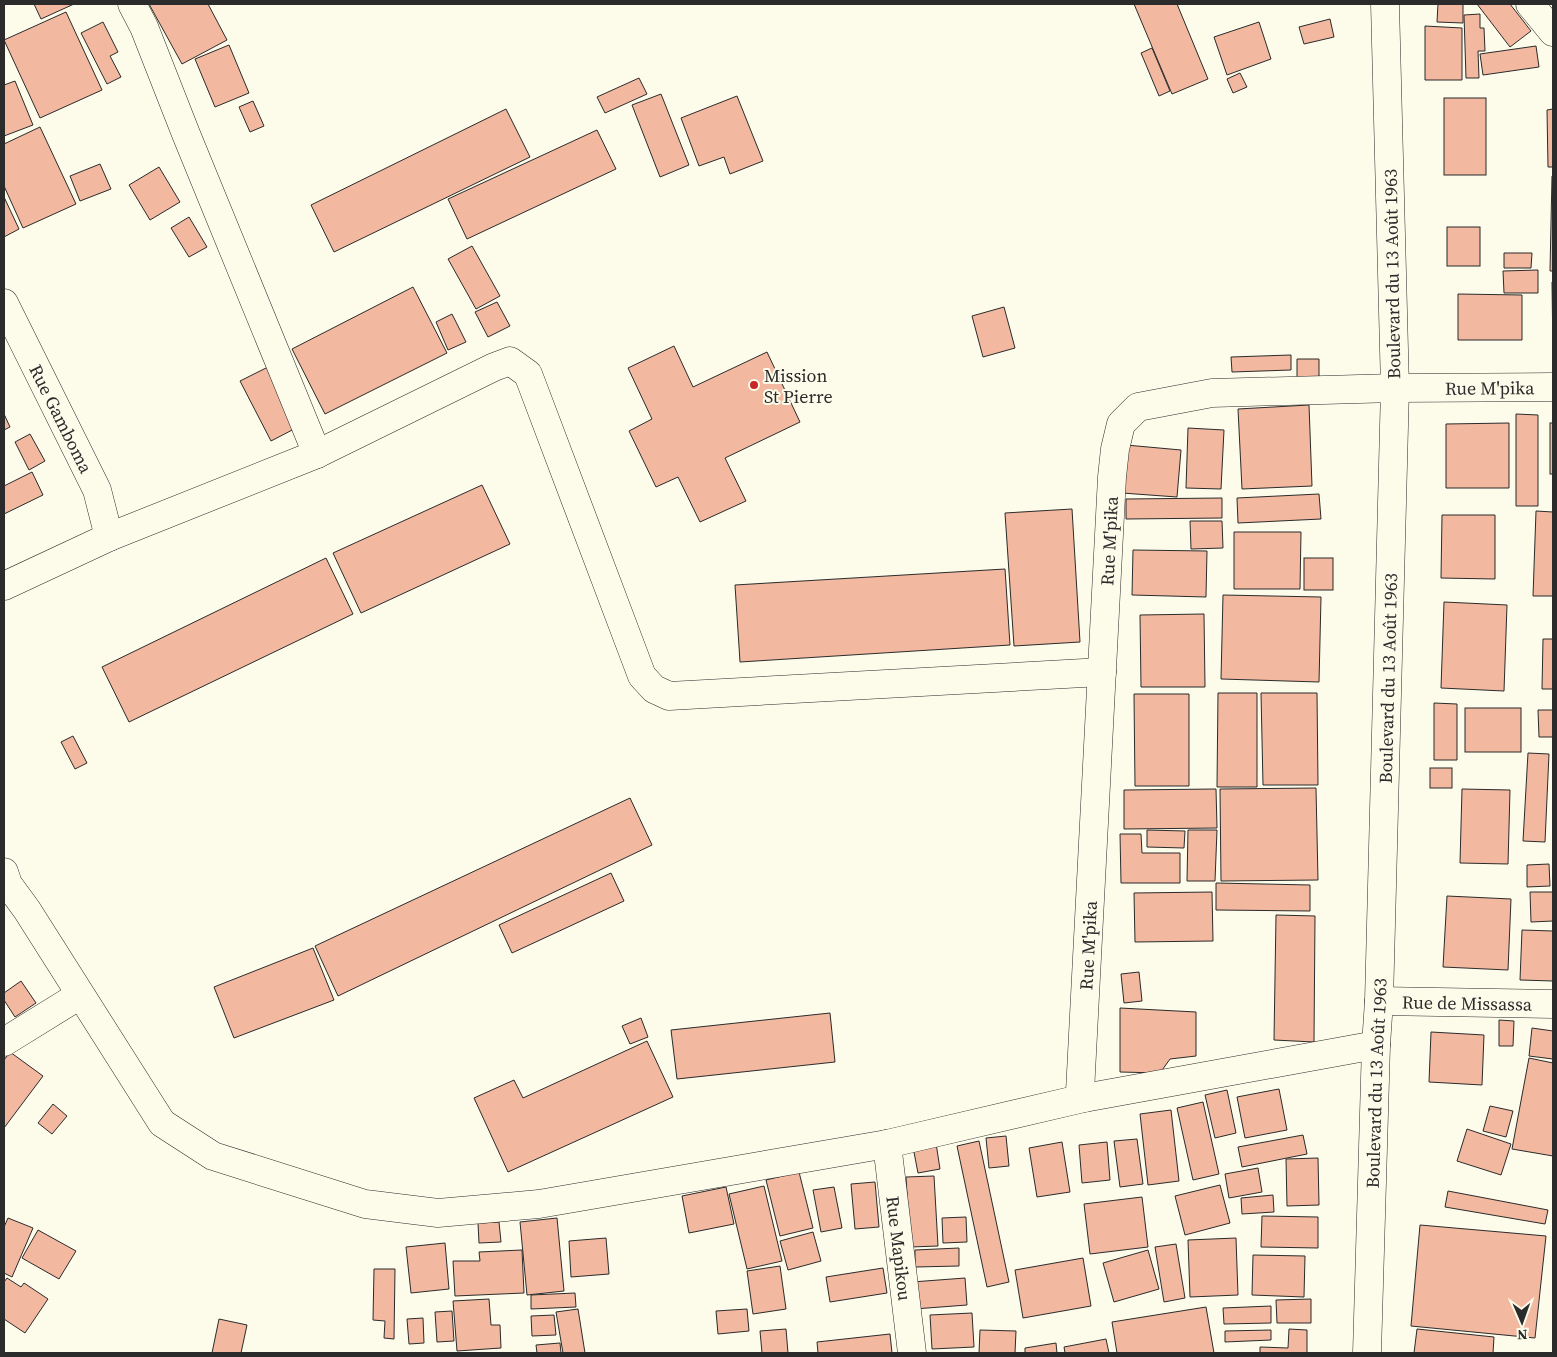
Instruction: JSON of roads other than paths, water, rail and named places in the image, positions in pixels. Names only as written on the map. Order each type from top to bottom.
[{"type":"street","points":[[132,4],[144,27],[317,454]]},
{"type":"street","name":"Boulevard du 13 Août 1963","points":[[1367,1353],[1379,1001],[1395,388],[1385,4]]},
{"type":"street","points":[[1530,4],[1553,32]]},
{"type":"street","name":"Rue Gamboma","points":[[4,303],[97,490],[109,537]]},
{"type":"street","points":[[4,586],[109,537],[317,454],[485,371],[510,361],[528,374],[642,676],[654,689],[669,696],[1102,672]]},
{"type":"street","name":"Rue M'pika","points":[[1084,1098],[1080,1092],[1112,477],[1115,449],[1121,424],[1138,407],[1212,393],[1395,388],[1553,387]]},
{"type":"street","points":[[5,880],[27,910],[162,1124],[213,1156],[366,1204],[438,1213],[539,1204],[887,1144],[1084,1098],[1376,1045]]},
{"type":"street","points":[[4,1042],[80,995]]},
{"type":"street","name":"Rue de Missassa","points":[[1379,1001],[1553,1004]]},
{"type":"street","name":"Rue Mapikou","points":[[887,1144],[912,1353]]},
{"type":"place","name":"Mission St Pierre","points":[[754,385]]}]
